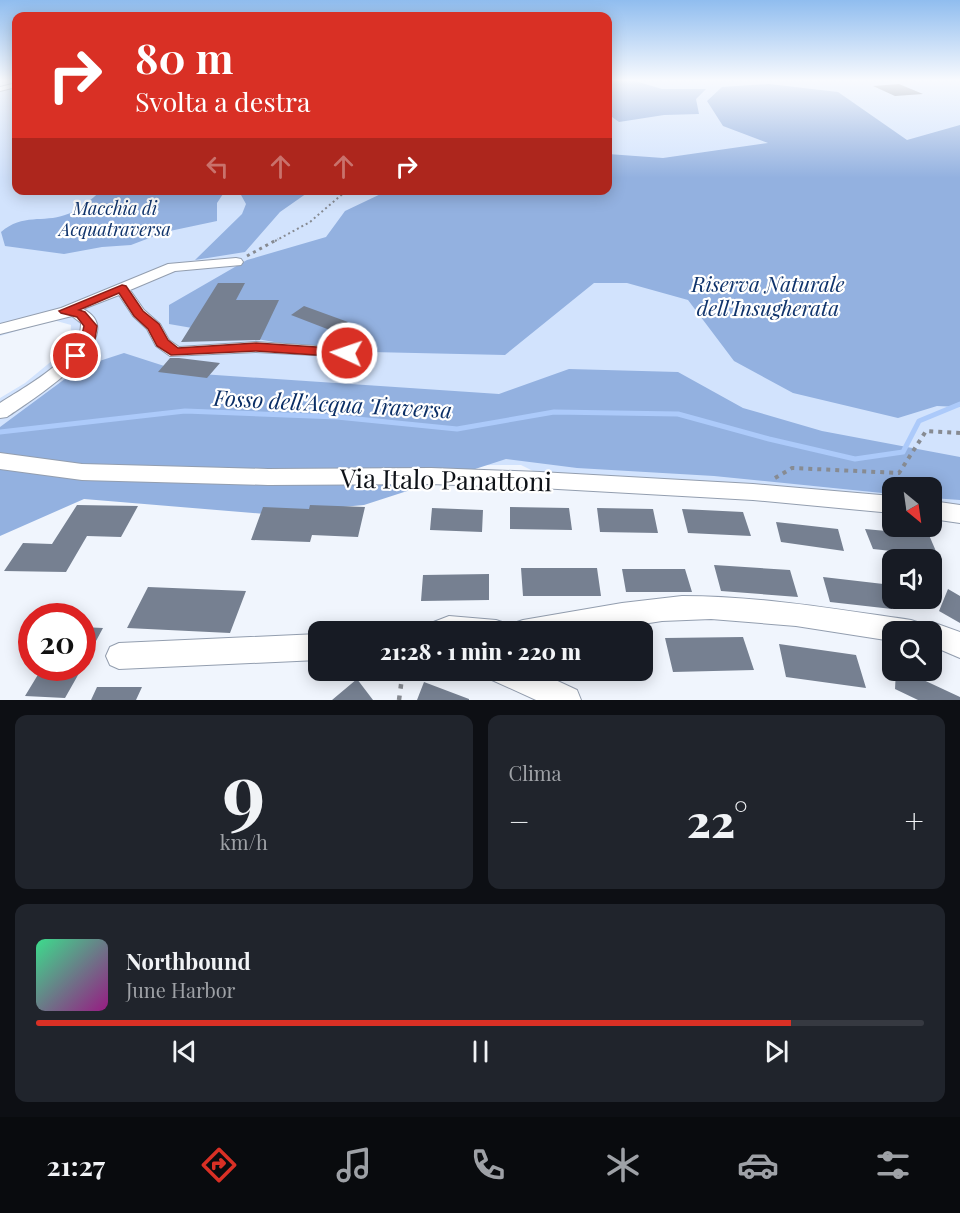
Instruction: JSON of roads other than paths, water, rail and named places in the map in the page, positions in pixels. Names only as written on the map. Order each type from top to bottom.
[{"type":"street","points":[[0,329],[66,311],[173,267],[236,262]]},
{"type":"street","points":[[122,288],[138,313],[154,327],[162,343],[176,352],[256,347],[347,353]]},
{"type":"street","points":[[0,412],[56,373],[85,345],[91,330],[88,322],[78,312],[66,311]]},
{"type":"street","name":"Via Italo Panattoni","points":[[0,461],[82,472],[268,477],[431,476],[753,492],[882,504]]},
{"type":"street","points":[[942,511],[960,514]]},
{"type":"street","points":[[583,621],[627,613],[684,608],[753,610],[882,628]]},
{"type":"street","points":[[942,638],[960,645]]},
{"type":"street","points":[[119,657],[308,648]]},
{"type":"street","points":[[526,681],[567,700]]},
{"type":"waterway","name":"Fosso dell'Acqua Traversa","points":[[0,432],[185,411],[337,417],[457,429],[554,412],[678,414],[769,439],[855,459],[903,452],[919,421],[960,404]]},
{"type":"park label","name":"Macchia di Acquatraversa","points":[[115,218]]},
{"type":"park label","name":"Riserva Naturale dell'Insugherata","points":[[768,295]]}]
